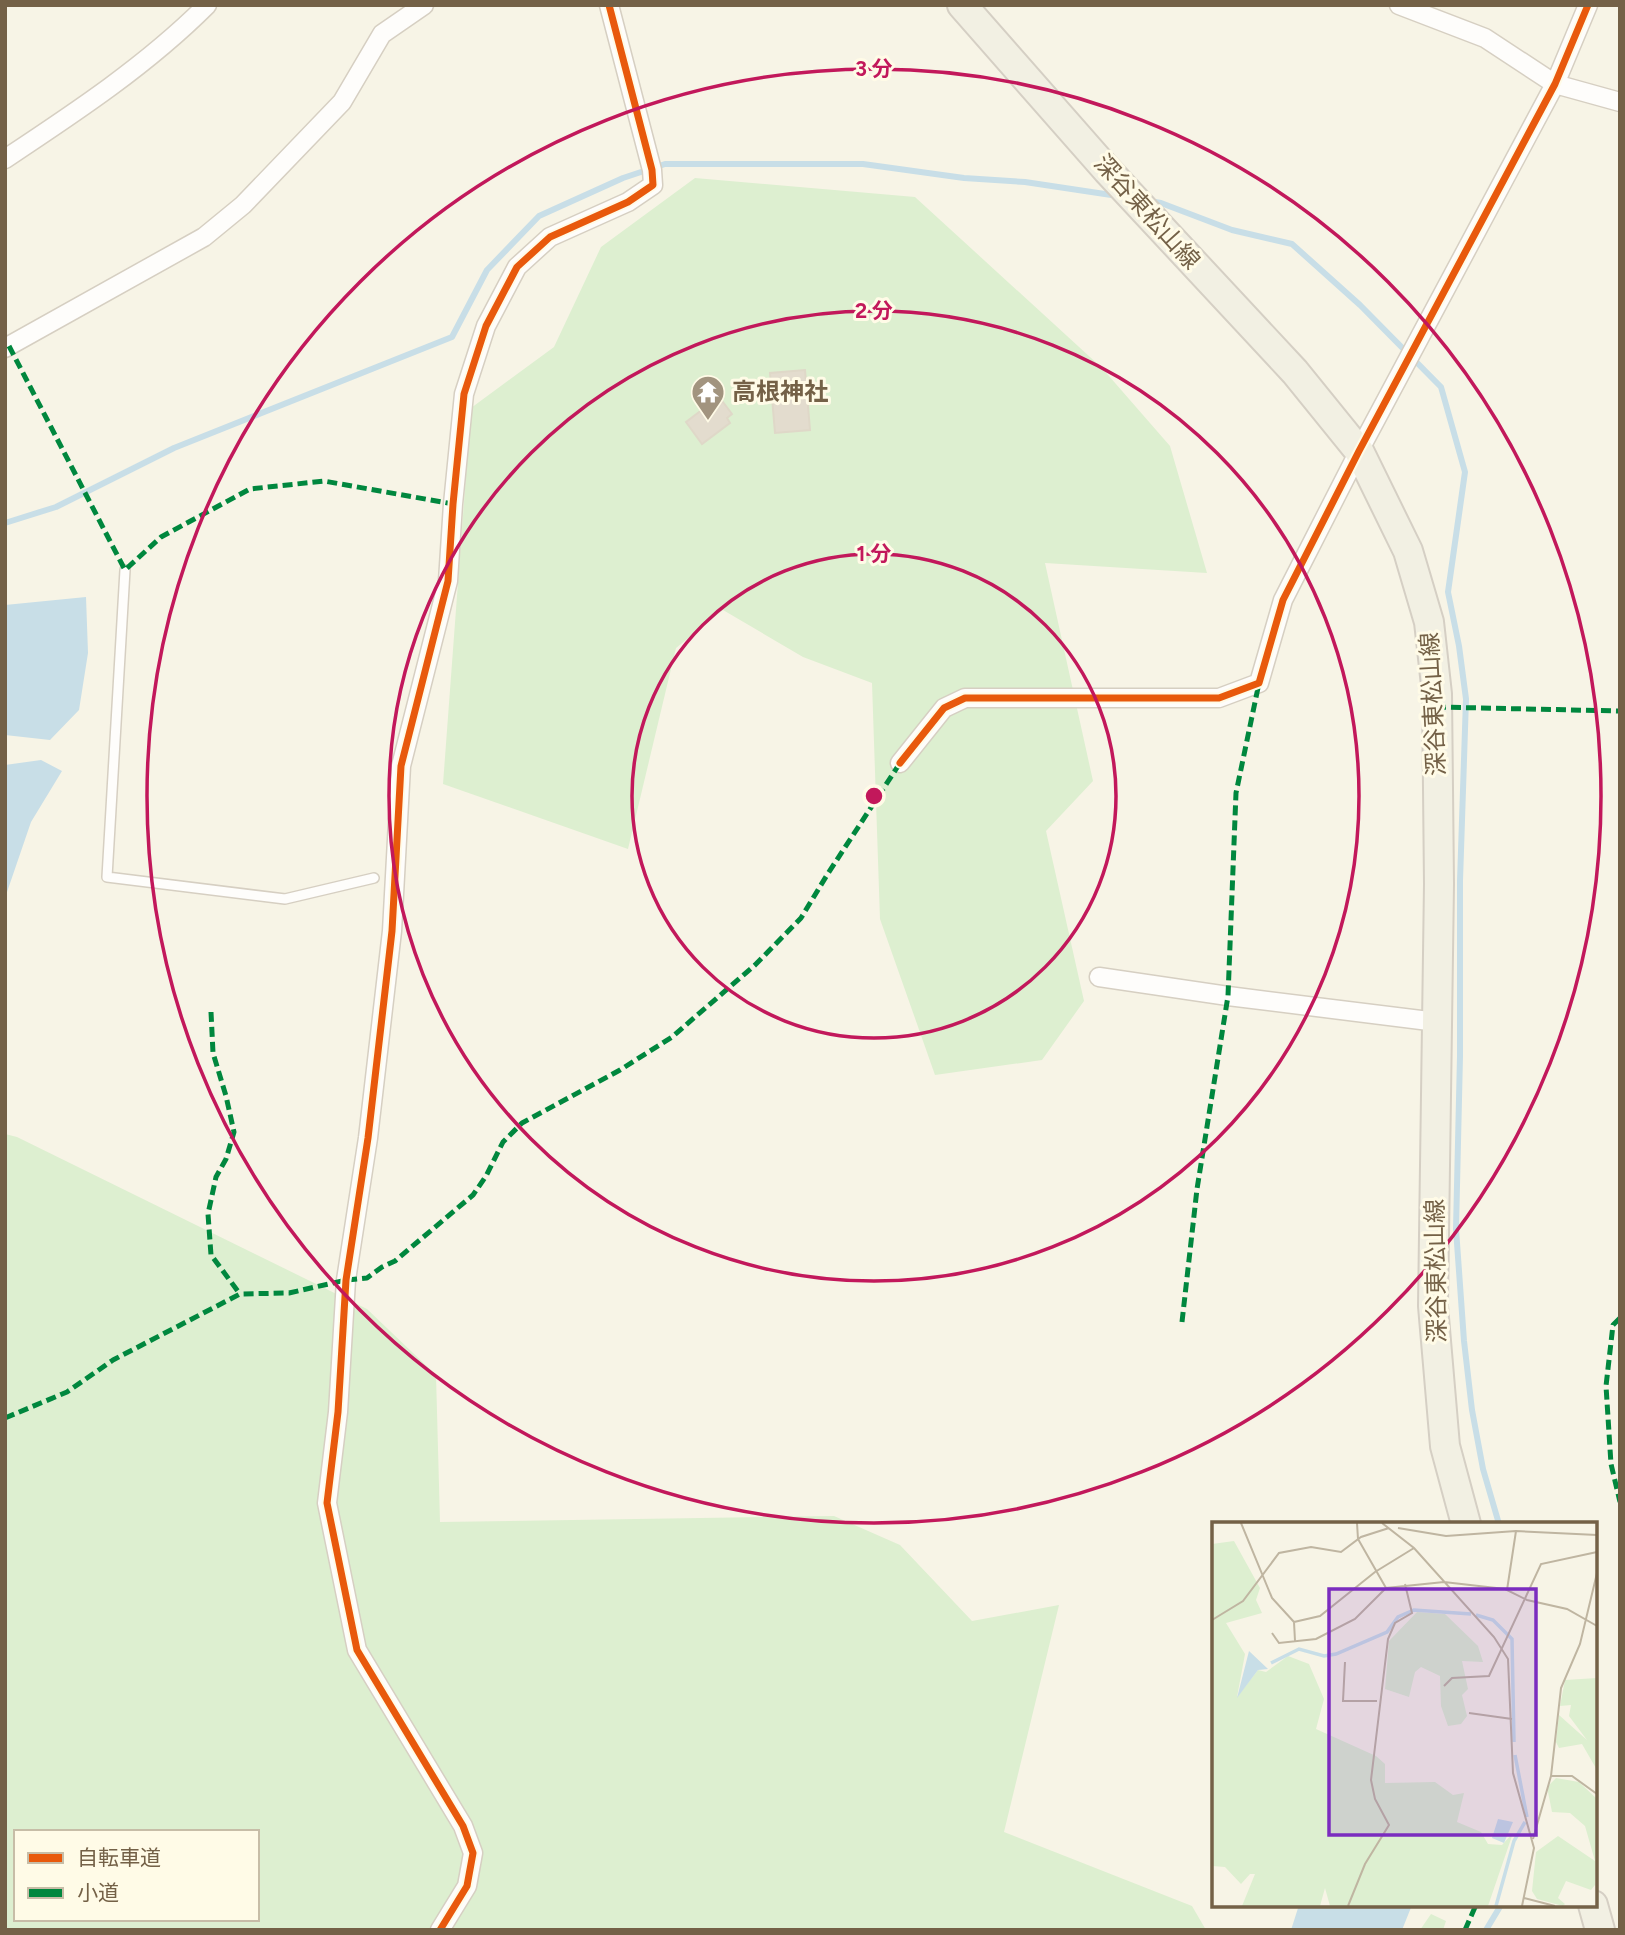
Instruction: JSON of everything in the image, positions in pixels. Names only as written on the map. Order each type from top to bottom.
[{"type":"main road","name":"深谷東松山線","points":[[962,5],[1107,170],[1295,372],[1359,451],[1408,551],[1429,622],[1437,694],[1439,884],[1433,1306],[1446,1446],[1465,1522]]},
{"type":"main road","points":[[1594,1907],[1600,1930]]},
{"type":"street","points":[[5,159],[89,104],[178,34],[207,5]]},
{"type":"street","points":[[5,348],[204,237],[243,205],[342,102],[382,34],[424,5]]},
{"type":"street","points":[[440,1930],[467,1886],[473,1853],[463,1826],[357,1650],[327,1503],[338,1412],[346,1280],[368,1138],[392,930],[401,766],[448,581],[464,394],[486,326],[516,267],[550,237],[628,201],[653,185],[652,170],[609,5]]},
{"type":"street","points":[[1399,5],[1485,38],[1555,85],[1620,102]]},
{"type":"street","points":[[901,763],[944,708],[965,698],[1219,698],[1259,683],[1283,600],[1359,451],[1555,85],[1588,5]]},
{"type":"street","points":[[1099,977],[1437,1022]]},
{"type":"lane","points":[[125,570],[107,877],[285,899],[373,878]]},
{"type":"green space","points":[[695,178],[915,197],[1102,368],[1170,446],[1207,573],[1045,563],[1093,781],[1046,831],[1084,1001],[1042,1060],[935,1075],[880,919],[872,683],[803,657],[723,610],[676,648],[628,849],[443,784],[471,408],[554,347],[601,247]]},
{"type":"green space","points":[[5,1134],[17,1137],[367,1309],[436,1375],[440,1522],[834,1516],[900,1545],[972,1621],[1059,1605],[1004,1832],[1192,1906],[1206,1930],[5,1930]]},
{"type":"green space","points":[[1431,1914],[1446,1921],[1443,1930],[1420,1930]]},
{"type":"water","points":[[86,597],[88,653],[79,710],[50,740],[5,735],[5,605]]},
{"type":"water","points":[[41,760],[62,771],[31,822],[6,895],[5,765]]},
{"type":"water","points":[[1298,1907],[1411,1907],[1402,1930],[1291,1930]]},
{"type":"building","points":[[805,370],[810,430],[775,433],[770,373]]},
{"type":"building","name":"高根神社","points":[[715,400],[718,405],[723,402],[732,414],[727,418],[730,423],[702,444],[686,422]]},
{"type":"waterway","points":[[5,523],[56,507],[174,448],[452,337],[487,270],[539,216],[623,178],[665,164],[863,164],[964,178],[1025,182],[1118,196]]},
{"type":"waterway","points":[[1149,201],[1232,230],[1292,244],[1360,305],[1441,387],[1465,472],[1448,592],[1466,699],[1460,881],[1456,1229],[1472,1410],[1483,1469],[1498,1522]]},
{"type":"waterway","points":[[1486,1930],[1500,1907]]},
{"type":"marked path","points":[[9,346],[125,570],[161,537],[250,489],[324,481],[453,504]]},
{"type":"marked path","points":[[1182,1322],[1197,1189],[1228,996],[1236,793],[1259,683]]},
{"type":"marked path","points":[[1436,707],[1620,711]]},
{"type":"marked path","points":[[5,1418],[67,1392],[113,1360],[240,1294],[289,1293],[367,1278],[395,1261],[473,1195],[503,1142],[522,1123],[620,1070],[672,1037],[755,965],[801,918],[900,763]]},
{"type":"marked path","points":[[211,1012],[213,1053],[234,1132],[226,1159],[216,1177],[208,1214],[211,1255],[240,1294]]},
{"type":"marked path","points":[[1620,1318],[1613,1325],[1606,1386],[1611,1464],[1620,1502]]},
{"type":"marked path","points":[[1465,1930],[1475,1907]]},
{"type":"cycle path","points":[[440,1930],[467,1886],[473,1853],[463,1826],[357,1650],[327,1503],[338,1412],[346,1280],[368,1138],[392,931],[401,766],[448,581],[464,394],[486,326],[517,267],[550,237],[628,202],[653,185],[652,170],[609,5]]},
{"type":"cycle path","points":[[900,763],[944,708],[965,698],[1219,698],[1259,683],[1283,600],[1359,451],[1555,84],[1588,5]]},
{"type":"place","name":"高根神社","points":[[708,422]]}]
